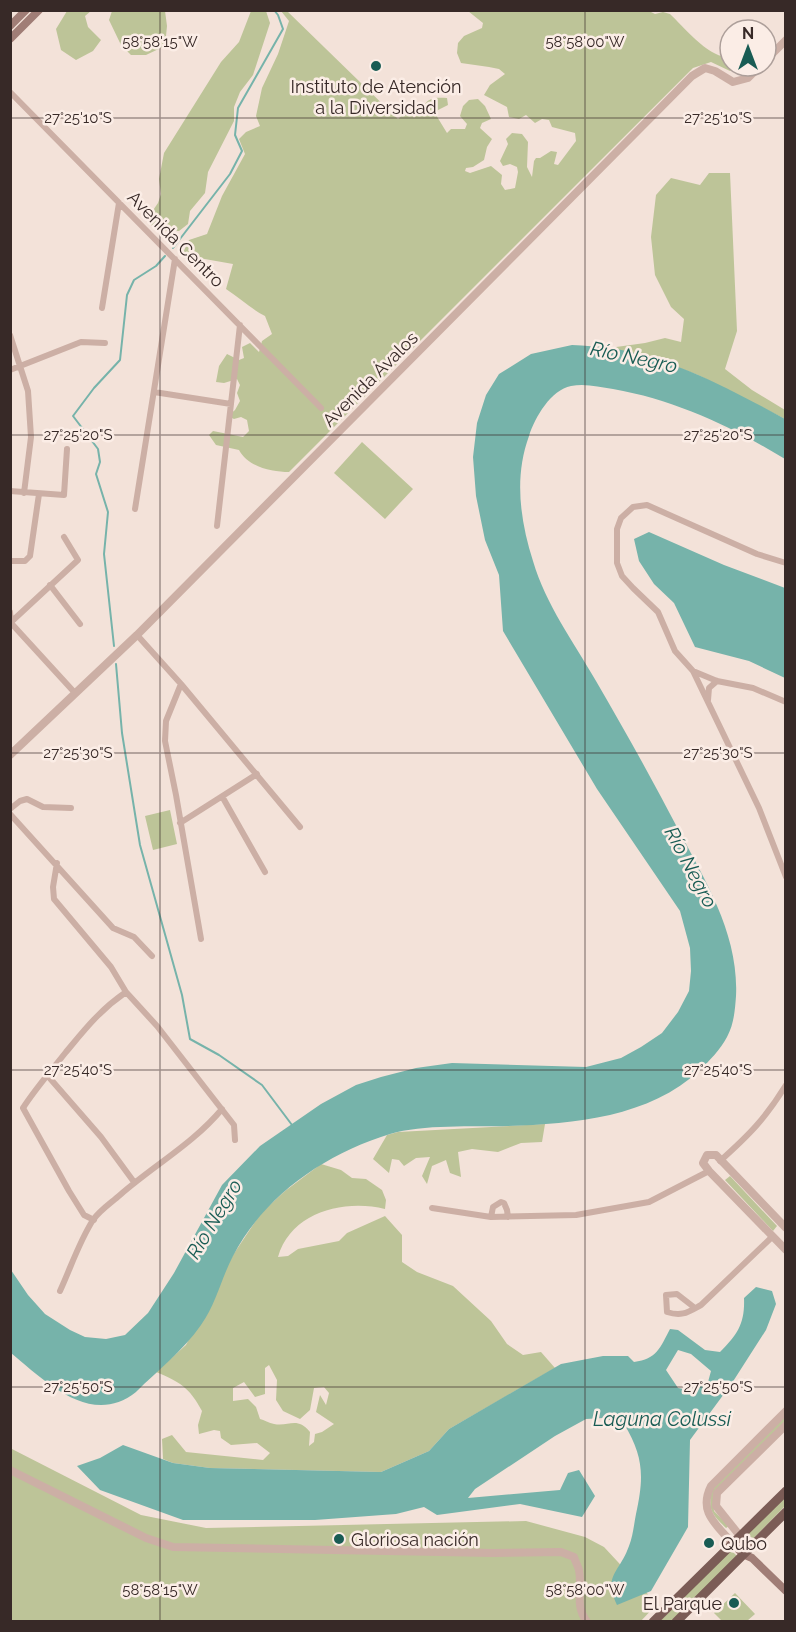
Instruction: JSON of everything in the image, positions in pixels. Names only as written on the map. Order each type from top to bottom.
[{"type":"main road","points":[[10,26],[26,10]]},
{"type":"main road","points":[[10,39],[39,10]]},
{"type":"main road","points":[[653,1622],[786,1491]]},
{"type":"main road","points":[[676,1622],[748,1553],[786,1512]]},
{"type":"main road","points":[[736,1540],[786,1591]]},
{"type":"street","name":"Avenida Ávalos","points":[[10,755],[137,635],[692,76],[705,68],[718,73]]},
{"type":"street","name":"Avenida Ávalos","points":[[726,78],[733,82],[748,78]]},
{"type":"street","name":"Avenida Centro","points":[[10,92],[321,408]]},
{"type":"street","points":[[102,308],[119,203]]},
{"type":"street","points":[[135,509],[175,259]]},
{"type":"street","points":[[216,526],[240,325]]},
{"type":"street","points":[[10,335],[28,391],[31,437],[24,493]]},
{"type":"street","points":[[10,370],[81,342],[105,343]]},
{"type":"street","points":[[154,392],[231,404]]},
{"type":"street","points":[[10,491],[64,495],[67,449]]},
{"type":"street","points":[[10,561],[25,561],[30,556],[39,494]]},
{"type":"street","points":[[786,563],[757,554],[647,505],[633,507],[621,518],[617,530],[617,563],[622,576],[658,612],[675,651],[693,671],[759,808],[786,877]]},
{"type":"street","points":[[11,623],[78,560],[64,537]]},
{"type":"street","points":[[50,585],[80,624]]},
{"type":"street","points":[[10,612],[11,623],[75,693]]},
{"type":"street","points":[[137,635],[181,684],[300,827]]},
{"type":"street","points":[[693,671],[717,681],[753,688],[786,702]]},
{"type":"street","points":[[708,700],[709,688],[717,681]]},
{"type":"street","points":[[181,684],[166,721],[165,741],[201,939]]},
{"type":"street","points":[[180,823],[223,798],[257,774]]},
{"type":"street","points":[[223,798],[265,872]]},
{"type":"street","points":[[10,809],[27,799],[43,807],[71,808]]},
{"type":"street","points":[[10,814],[57,863],[113,928],[134,937],[152,956]]},
{"type":"street","points":[[57,863],[53,887],[54,898],[111,967],[126,992],[157,1026],[234,1125],[235,1140]]},
{"type":"street","points":[[94,1220],[84,1215],[23,1108],[47,1075],[98,1014],[126,992]]},
{"type":"street","points":[[47,1075],[101,1137],[134,1182]]},
{"type":"street","points":[[432,1208],[491,1217],[508,1217],[576,1215],[649,1202],[709,1171],[756,1128],[786,1085]]},
{"type":"street","points":[[60,1291],[74,1261],[76,1251],[94,1220],[134,1182],[211,1122],[222,1109]]},
{"type":"street","points":[[695,1308],[677,1294],[666,1295],[668,1312],[677,1316],[695,1308],[701,1305],[772,1237],[785,1228],[716,1155],[707,1155],[703,1163],[709,1171],[772,1237],[786,1250]]},
{"type":"street","points":[[491,1217],[493,1207],[501,1202],[504,1203],[508,1217]]},
{"type":"street","points":[[736,1540],[710,1515],[706,1509],[706,1496],[711,1486],[786,1411]]},
{"type":"street","points":[[736,1540],[716,1506],[717,1493],[786,1425]]},
{"type":"street","points":[[10,1470],[146,1538],[173,1546],[493,1553],[561,1552],[574,1557],[579,1571],[579,1600],[581,1614],[586,1622]]},
{"type":"green space","points":[[647,10],[655,14],[663,12],[670,14],[706,48],[718,54],[718,65],[711,62],[693,68],[289,472],[261,467],[248,461],[239,450],[216,445],[209,435],[213,431],[243,437],[249,431],[247,420],[228,416],[240,401],[237,393],[240,385],[237,379],[224,383],[216,382],[219,366],[227,354],[239,360],[244,358],[242,347],[250,343],[259,352],[262,341],[272,334],[265,316],[226,289],[233,264],[182,255],[189,240],[207,234],[222,196],[245,154],[239,139],[246,132],[260,126],[256,116],[262,88],[278,54],[289,21],[281,11],[287,11],[398,119],[408,110],[414,118],[430,100],[447,98],[448,105],[438,110],[436,115],[447,133],[451,129],[465,129],[467,124],[460,116],[463,106],[469,100],[478,99],[485,106],[491,119],[482,123],[480,128],[492,139],[487,147],[484,160],[473,167],[466,168],[465,171],[470,173],[491,166],[502,175],[501,184],[505,190],[515,188],[517,167],[510,164],[503,166],[500,161],[508,144],[506,139],[512,133],[522,134],[528,142],[527,167],[532,177],[536,158],[551,151],[557,152],[554,164],[558,165],[576,141],[575,133],[552,127],[549,120],[542,119],[535,123],[526,115],[519,119],[509,117],[507,107],[484,95],[490,85],[505,74],[499,69],[461,63],[457,53],[458,43],[464,36],[482,28],[483,23],[468,11]]},
{"type":"green space","points":[[67,11],[91,11],[85,16],[88,27],[101,40],[93,51],[76,60],[61,50],[56,29]]},
{"type":"green space","points":[[112,11],[165,11],[167,26],[165,46],[146,55],[131,55],[121,45],[109,20]]},
{"type":"green space","points":[[251,11],[266,11],[270,23],[253,75],[240,92],[234,107],[234,121],[208,172],[205,193],[190,211],[188,224],[179,231],[156,231],[147,219],[161,194],[159,179],[164,153],[221,62],[239,42]]},
{"type":"green space","points":[[709,173],[730,173],[737,331],[725,369],[752,390],[785,410],[785,419],[698,375],[658,360],[609,348],[665,338],[681,342],[684,319],[671,307],[655,275],[651,237],[656,195],[671,178],[700,185]]},
{"type":"green space","points":[[362,442],[413,489],[385,519],[334,473]]},
{"type":"green space","points":[[170,810],[177,844],[153,850],[145,816]]},
{"type":"green space","points":[[545,1124],[542,1142],[521,1143],[498,1152],[472,1149],[458,1152],[461,1177],[450,1173],[446,1160],[432,1166],[427,1184],[422,1176],[430,1157],[416,1158],[404,1166],[399,1160],[392,1159],[389,1173],[373,1159],[387,1135],[398,1132]]},
{"type":"green space","points":[[321,1164],[341,1170],[352,1178],[366,1179],[382,1190],[386,1200],[385,1209],[369,1206],[337,1208],[307,1219],[294,1229],[278,1257],[288,1256],[298,1249],[339,1241],[347,1233],[385,1216],[402,1235],[402,1262],[417,1272],[453,1286],[491,1321],[507,1344],[523,1355],[541,1352],[555,1368],[449,1429],[429,1451],[381,1472],[210,1468],[173,1463],[163,1459],[162,1439],[172,1435],[186,1452],[263,1460],[270,1453],[257,1443],[231,1445],[221,1438],[220,1431],[214,1430],[199,1434],[198,1425],[202,1411],[193,1396],[178,1382],[156,1372],[186,1345],[233,1255],[261,1213],[285,1191]],"holes":[[[269,1365],[277,1380],[276,1400],[283,1411],[300,1419],[310,1410],[314,1388],[324,1387],[329,1393],[326,1405],[320,1395],[316,1412],[334,1424],[315,1434],[314,1442],[309,1446],[310,1432],[301,1424],[270,1423],[260,1419],[256,1407],[248,1399],[233,1401],[233,1388],[244,1382],[255,1397],[265,1394],[265,1368]]]},
{"type":"green space","points":[[730,1176],[777,1226],[773,1231],[725,1180]]},
{"type":"green space","points":[[785,1416],[785,1422],[713,1496],[714,1511],[729,1526],[726,1528],[712,1511],[710,1502],[712,1489]]},
{"type":"green space","points":[[10,1448],[141,1515],[206,1528],[526,1521],[585,1537],[604,1547],[657,1604],[640,1622],[11,1621]]},
{"type":"green space","points":[[785,1495],[785,1506],[753,1539],[747,1534]]},
{"type":"green space","points":[[731,1550],[737,1556],[672,1621],[659,1622]]},
{"type":"green space","name":"El Parque","points":[[735,1593],[755,1614],[747,1621],[722,1621],[714,1613]]},
{"type":"water","name":"Río Negro","points":[[572,345],[610,348],[656,359],[701,376],[785,419],[785,459],[703,416],[659,400],[613,389],[576,385],[557,393],[545,405],[529,436],[521,467],[521,499],[525,530],[538,577],[545,593],[658,792],[719,909],[736,973],[735,1006],[729,1032],[718,1051],[700,1070],[680,1086],[635,1108],[585,1120],[559,1123],[433,1127],[403,1131],[366,1142],[320,1165],[280,1196],[262,1214],[246,1234],[233,1256],[211,1309],[201,1325],[178,1352],[136,1392],[119,1402],[102,1405],[86,1403],[69,1396],[39,1376],[11,1353],[11,1270],[28,1295],[45,1314],[70,1330],[85,1337],[106,1339],[125,1335],[148,1313],[174,1273],[222,1185],[260,1146],[321,1104],[356,1085],[416,1068],[452,1063],[586,1067],[621,1058],[662,1033],[678,1012],[689,991],[690,948],[680,911],[597,789],[503,631],[499,575],[485,540],[476,496],[473,457],[477,423],[486,395],[499,374],[531,354]]},
{"type":"water","points":[[649,532],[724,565],[785,588],[785,678],[749,661],[695,647],[674,603],[654,584],[639,561],[634,539]]},
{"type":"water","name":"Laguna Colussi","points":[[756,1287],[772,1291],[776,1304],[766,1330],[732,1383],[690,1440],[688,1527],[651,1591],[617,1605],[613,1595],[612,1580],[632,1538],[641,1478],[639,1457],[624,1424],[603,1418],[586,1419],[555,1436],[475,1489],[468,1498],[560,1490],[568,1473],[579,1470],[595,1496],[582,1517],[520,1504],[437,1515],[424,1507],[396,1514],[315,1520],[183,1520],[100,1490],[77,1466],[100,1458],[123,1445],[173,1463],[210,1468],[381,1472],[429,1451],[449,1429],[561,1364],[603,1356],[628,1356],[634,1362],[642,1360],[657,1352],[670,1329],[678,1330],[705,1350],[720,1352],[739,1328],[742,1321],[744,1298]],"holes":[[[678,1350],[691,1354],[711,1371],[708,1382],[689,1390],[678,1388],[666,1370]]]},
{"type":"waterway","points":[[173,248],[230,174],[242,151],[235,135],[238,108],[283,29],[274,10]]},
{"type":"waterway","points":[[114,646],[104,554],[108,512],[96,474],[100,462],[98,449],[73,416],[94,388],[120,360],[127,295],[134,280],[156,266],[165,256]]},
{"type":"waterway","points":[[116,664],[122,733],[140,845],[182,995],[190,1039],[219,1055],[262,1085],[292,1125]]},
{"type":"place","name":"Instituto de Atención a la Diversidad","points":[[376,66]]},
{"type":"place","name":"Gloriosa nación","points":[[339,1539]]},
{"type":"place","name":"Qubo","points":[[709,1543]]},
{"type":"place","name":"El Parque","points":[[734,1603]]}]
